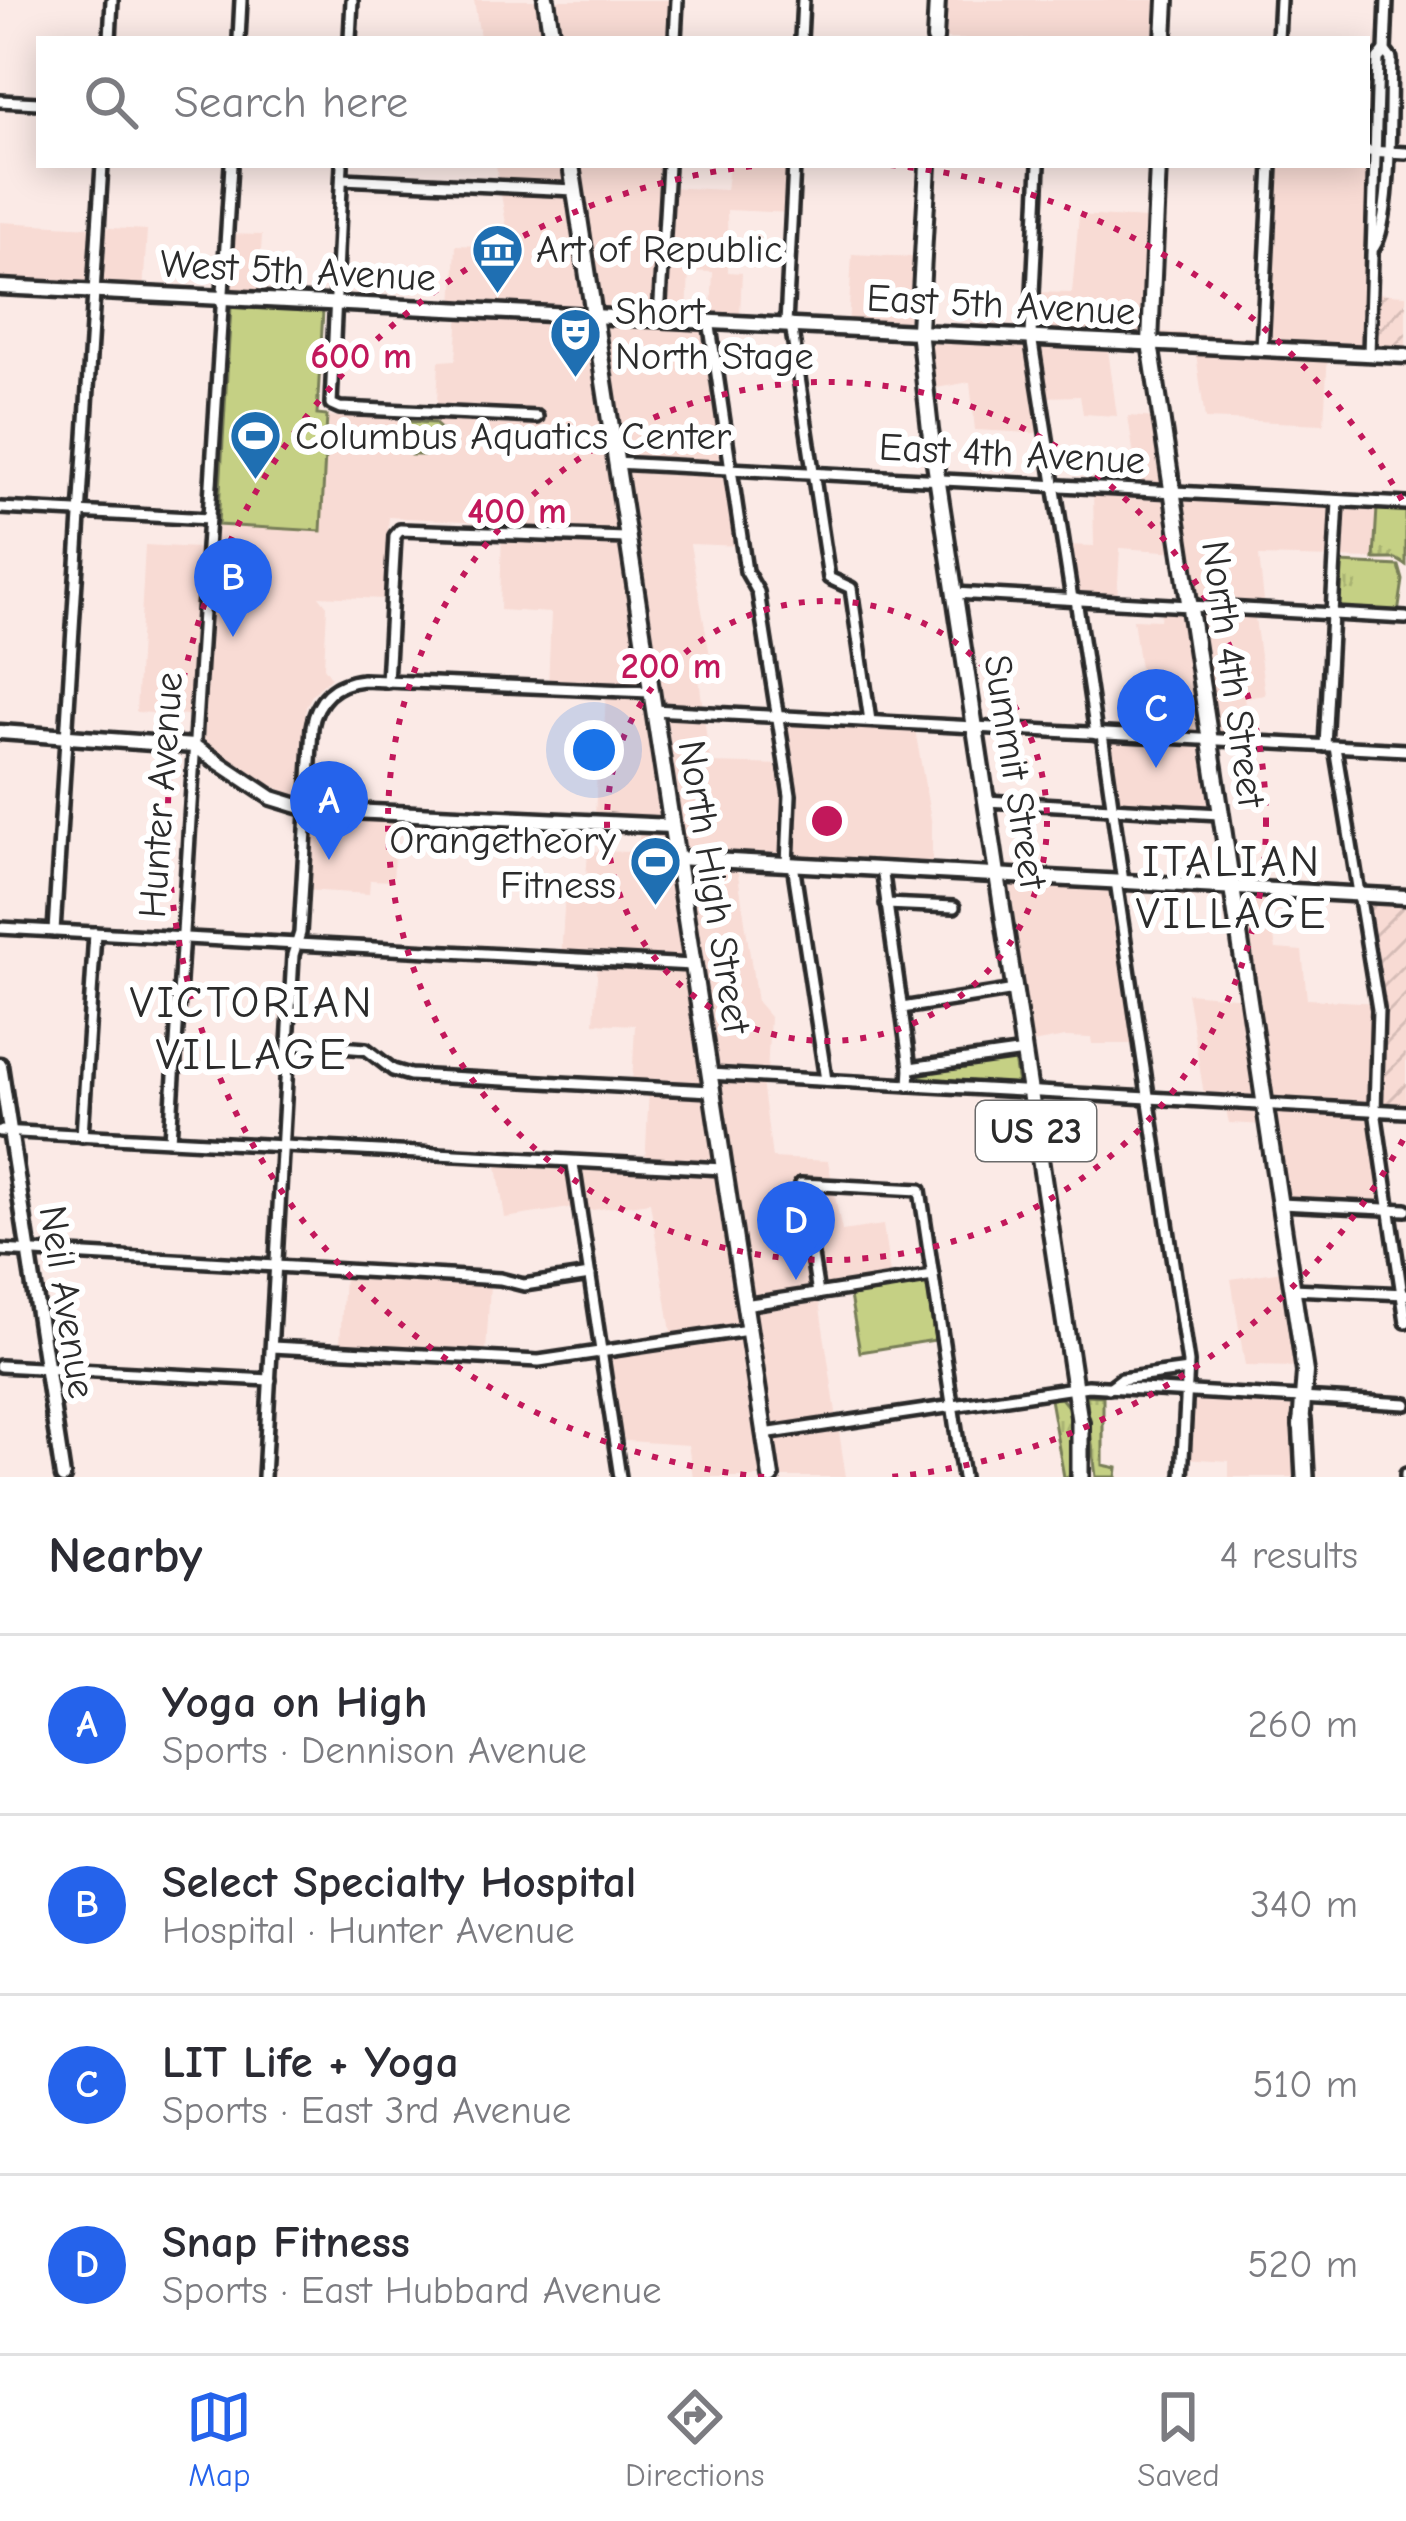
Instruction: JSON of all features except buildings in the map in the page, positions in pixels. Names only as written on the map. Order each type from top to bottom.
[{"type":"highway","points":[[1302,1420],[1302,1477]]},
{"type":"highway","points":[[1080,1422],[1084,1477]]},
{"type":"main road","points":[[546,0],[552,36]]},
{"type":"main road","points":[[935,36],[937,0]]},
{"type":"main road","points":[[1164,36],[1166,0]]},
{"type":"main road","name":"North High Street","points":[[571,168],[771,1477]]},
{"type":"main road","name":"Summit Street","points":[[928,168],[919,330],[937,480],[1074,1388]]},
{"type":"main road","name":"North 4th Street","points":[[1158,168],[1150,343],[1304,1372],[1302,1420]]},
{"type":"main road","name":"US 23","points":[[1074,1388],[1080,1422]]},
{"type":"street","points":[[110,36],[112,0]]},
{"type":"street","points":[[238,36],[241,0]]},
{"type":"street","points":[[350,36],[352,0]]},
{"type":"street","points":[[675,36],[677,0]]},
{"type":"street","points":[[801,36],[803,0]]},
{"type":"street","points":[[1278,36],[1280,0]]},
{"type":"street","points":[[1374,248],[1383,233],[1388,152],[1387,0]]},
{"type":"street","points":[[1369,354],[1374,248],[1371,151],[1378,59],[1385,50]]},
{"type":"street","points":[[0,101],[36,103]]},
{"type":"street","points":[[1371,151],[1406,153]]},
{"type":"street","points":[[54,931],[102,168]]},
{"type":"street","name":"Hunter Avenue","points":[[170,1140],[230,168]]},
{"type":"street","points":[[342,168],[331,404],[537,417]]},
{"type":"street","points":[[659,318],[668,168]]},
{"type":"street","points":[[794,168],[789,324],[830,578],[851,587],[870,722]]},
{"type":"street","points":[[1039,168],[1031,336],[1112,808],[1188,1370],[1182,1477]]},
{"type":"street","points":[[1262,349],[1271,168]]},
{"type":"street","points":[[342,179],[575,190]]},
{"type":"street","name":"West 5th Avenue","points":[[0,286],[592,314]]},
{"type":"street","name":"East 5th Avenue","points":[[592,314],[1406,356]]},
{"type":"street","points":[[709,320],[746,572],[758,592],[778,717],[790,795],[790,864],[826,1080]]},
{"type":"street","name":"East 4th Avenue","points":[[615,464],[1406,505]]},
{"type":"street","points":[[1338,501],[1330,746],[1378,1009],[1375,1110],[1406,1322]]},
{"type":"street","points":[[0,508],[208,520]]},
{"type":"street","points":[[387,682],[397,532],[626,538]]},
{"type":"street","points":[[954,592],[1405,618]]},
{"type":"street","points":[[265,1477],[289,1043],[314,718],[328,694],[354,681],[650,692]]},
{"type":"street","points":[[653,710],[1400,750]]},
{"type":"street","points":[[0,732],[194,746],[272,797],[308,809],[671,826]]},
{"type":"street","points":[[986,801],[1220,814]]},
{"type":"street","points":[[676,858],[1406,897]]},
{"type":"street","points":[[882,868],[909,1085]]},
{"type":"street","points":[[886,904],[954,907]]},
{"type":"street","points":[[0,928],[692,965]]},
{"type":"street","points":[[82,1136],[95,933]]},
{"type":"street","points":[[902,1009],[1015,990]]},
{"type":"street","points":[[289,1043],[366,1049],[393,1070],[410,1076],[711,1091]]},
{"type":"street","points":[[910,1068],[1024,1052]]},
{"type":"street","name":"Neil Avenue","points":[[0,1065],[5,1131],[29,1251],[63,1477]]},
{"type":"street","points":[[709,1074],[1406,1112]]},
{"type":"street","points":[[5,1131],[723,1169]]},
{"type":"street","points":[[573,1164],[620,1477]]},
{"type":"street","points":[[818,1294],[801,1184],[920,1190],[963,1477]]},
{"type":"street","points":[[1280,1204],[1406,1210]]},
{"type":"street","points":[[0,1250],[500,1279],[524,1285],[590,1275]]},
{"type":"street","points":[[744,1305],[933,1276]]},
{"type":"street","points":[[1292,1289],[1404,1294]]},
{"type":"street","points":[[272,1347],[527,1361],[748,1330]]},
{"type":"street","points":[[0,1366],[270,1380]]},
{"type":"street","points":[[1108,1388],[1121,1379],[1188,1370]]},
{"type":"street","points":[[764,1434],[1074,1388],[1406,1404]]},
{"type":"shaded area","points":[[474,0],[675,0],[673,36],[550,36],[548,30],[480,36]]},
{"type":"shaded area","points":[[948,0],[1156,0],[1153,36],[945,36]]},
{"type":"shaded area","points":[[1370,149],[1380,150],[1367,353],[1328,352],[1324,424],[1205,419],[1195,346],[1107,342],[1117,416],[1083,414],[1080,396],[1042,397],[1047,434],[975,430],[970,382],[925,390],[917,330],[848,327],[852,254],[931,258],[928,331],[1029,335],[1031,292],[1072,293],[1079,215],[1164,220],[1160,332],[1256,334],[1265,168],[1370,168]]},
{"type":"shaded area","points":[[497,168],[668,168],[667,187],[726,190],[729,168],[794,168],[791,213],[727,210],[728,272],[742,273],[740,314],[711,312],[713,272],[689,271],[687,315],[705,318],[742,546],[690,544],[711,661],[697,663],[710,763],[784,765],[779,714],[914,724],[932,825],[932,869],[736,861],[757,1002],[770,1017],[767,1074],[762,1081],[772,1158],[828,1161],[842,1231],[883,1225],[891,1282],[818,1295],[846,1477],[693,1477],[688,1445],[613,1440],[599,1351],[672,1338],[650,1202],[505,1218],[496,1159],[645,1167],[649,1088],[632,1086],[635,1025],[594,1023],[598,961],[561,959],[565,891],[585,892],[588,851],[638,852],[640,823],[595,822],[597,766],[571,764],[573,732],[604,733],[606,692],[548,689],[551,613],[500,610],[502,523],[389,517],[383,599],[319,596],[327,606],[324,667],[331,677],[306,707],[299,793],[295,796],[253,777],[209,744],[204,739],[205,716],[136,712],[145,545],[215,549],[218,525],[320,531],[327,416],[436,421],[439,361],[456,360],[456,245],[510,247]]},
{"type":"shaded area","points":[[0,222],[147,230],[143,293],[0,290]]},
{"type":"shaded area","points":[[226,234],[262,235],[258,299],[222,297]]},
{"type":"shaded area","points":[[1372,293],[1406,295],[1406,355],[1367,353]]},
{"type":"shaded area","points":[[1128,416],[1158,418],[1172,493],[1377,508],[1374,559],[1259,556],[1265,610],[1254,610],[1265,695],[1244,698],[1251,742],[1211,740],[1222,814],[1112,807],[1101,732],[1164,736],[1157,684],[1142,683],[1133,619],[1160,620],[1162,603],[1188,605],[1179,552],[1120,548],[1117,600],[1073,598],[1065,545],[1094,546],[1093,489],[1139,490]]},
{"type":"shaded area","points":[[310,806],[397,812],[393,881],[370,880],[369,894],[304,890]]},
{"type":"shaded area","points":[[1010,884],[1109,889],[1133,1044],[1092,1044],[1091,1038],[1065,1037],[1032,1043]]},
{"type":"shaded area","points":[[1231,888],[1266,890],[1276,949],[1302,951],[1307,999],[1379,1003],[1375,1110],[1388,1208],[1278,1203],[1266,1125],[1229,1123],[1224,1101],[1205,1100],[1187,993],[1246,998]]},
{"type":"shaded area","points":[[1356,895],[1406,897],[1406,1112],[1375,1110],[1380,1032]]},
{"type":"shaded area","points":[[1289,1270],[1304,1367],[1245,1366],[1231,1279]]},
{"type":"shaded area","points":[[344,1276],[490,1285],[486,1352],[340,1343]]},
{"type":"shaded area","points":[[1188,1392],[1303,1397],[1311,1477],[1229,1477],[1229,1461],[1184,1458]]},
{"type":"green space","points":[[1388,54],[1383,233],[1374,247],[1378,59]]},
{"type":"green space","points":[[231,307],[323,311],[317,415],[327,416],[321,531],[218,525]]},
{"type":"green space","points":[[402,421],[434,423],[444,438],[436,446],[425,445],[424,455],[411,455],[411,445],[401,440]]},
{"type":"green space","points":[[1377,508],[1406,509],[1406,565],[1396,559],[1374,559]]},
{"type":"green space","points":[[1340,563],[1399,566],[1403,580],[1398,614],[1339,609]]},
{"type":"green space","points":[[1014,1059],[1018,1085],[916,1077],[919,1074]]},
{"type":"green space","points":[[927,1284],[935,1340],[860,1352],[850,1296]]},
{"type":"green space","points":[[1086,1395],[1103,1396],[1103,1465],[1117,1468],[1116,1477],[1096,1477]]},
{"type":"green space","points":[[1061,1398],[1069,1408],[1075,1477],[1064,1477],[1050,1399]]},
{"type":"place","name":"Art of Republic","points":[[497,295]]},
{"type":"place","name":"Short North Stage","points":[[576,379]]},
{"type":"place","name":"Columbus Aquatics Center","points":[[256,482]]},
{"type":"place","name":"Select Specialty Hospital","points":[[233,637]]},
{"type":"place","name":"LIT Life + Yoga","points":[[1156,768]]},
{"type":"place","name":"Yoga on High","points":[[329,860]]},
{"type":"place","name":"Orangetheory Fitness","points":[[655,908]]},
{"type":"place","name":"Snap Fitness","points":[[796,1280]]},
{"type":"district","name":"ITALIAN VILLAGE","points":[[1232,887]]},
{"type":"district","name":"VICTORIAN VILLAGE","points":[[252,1028]]}]
